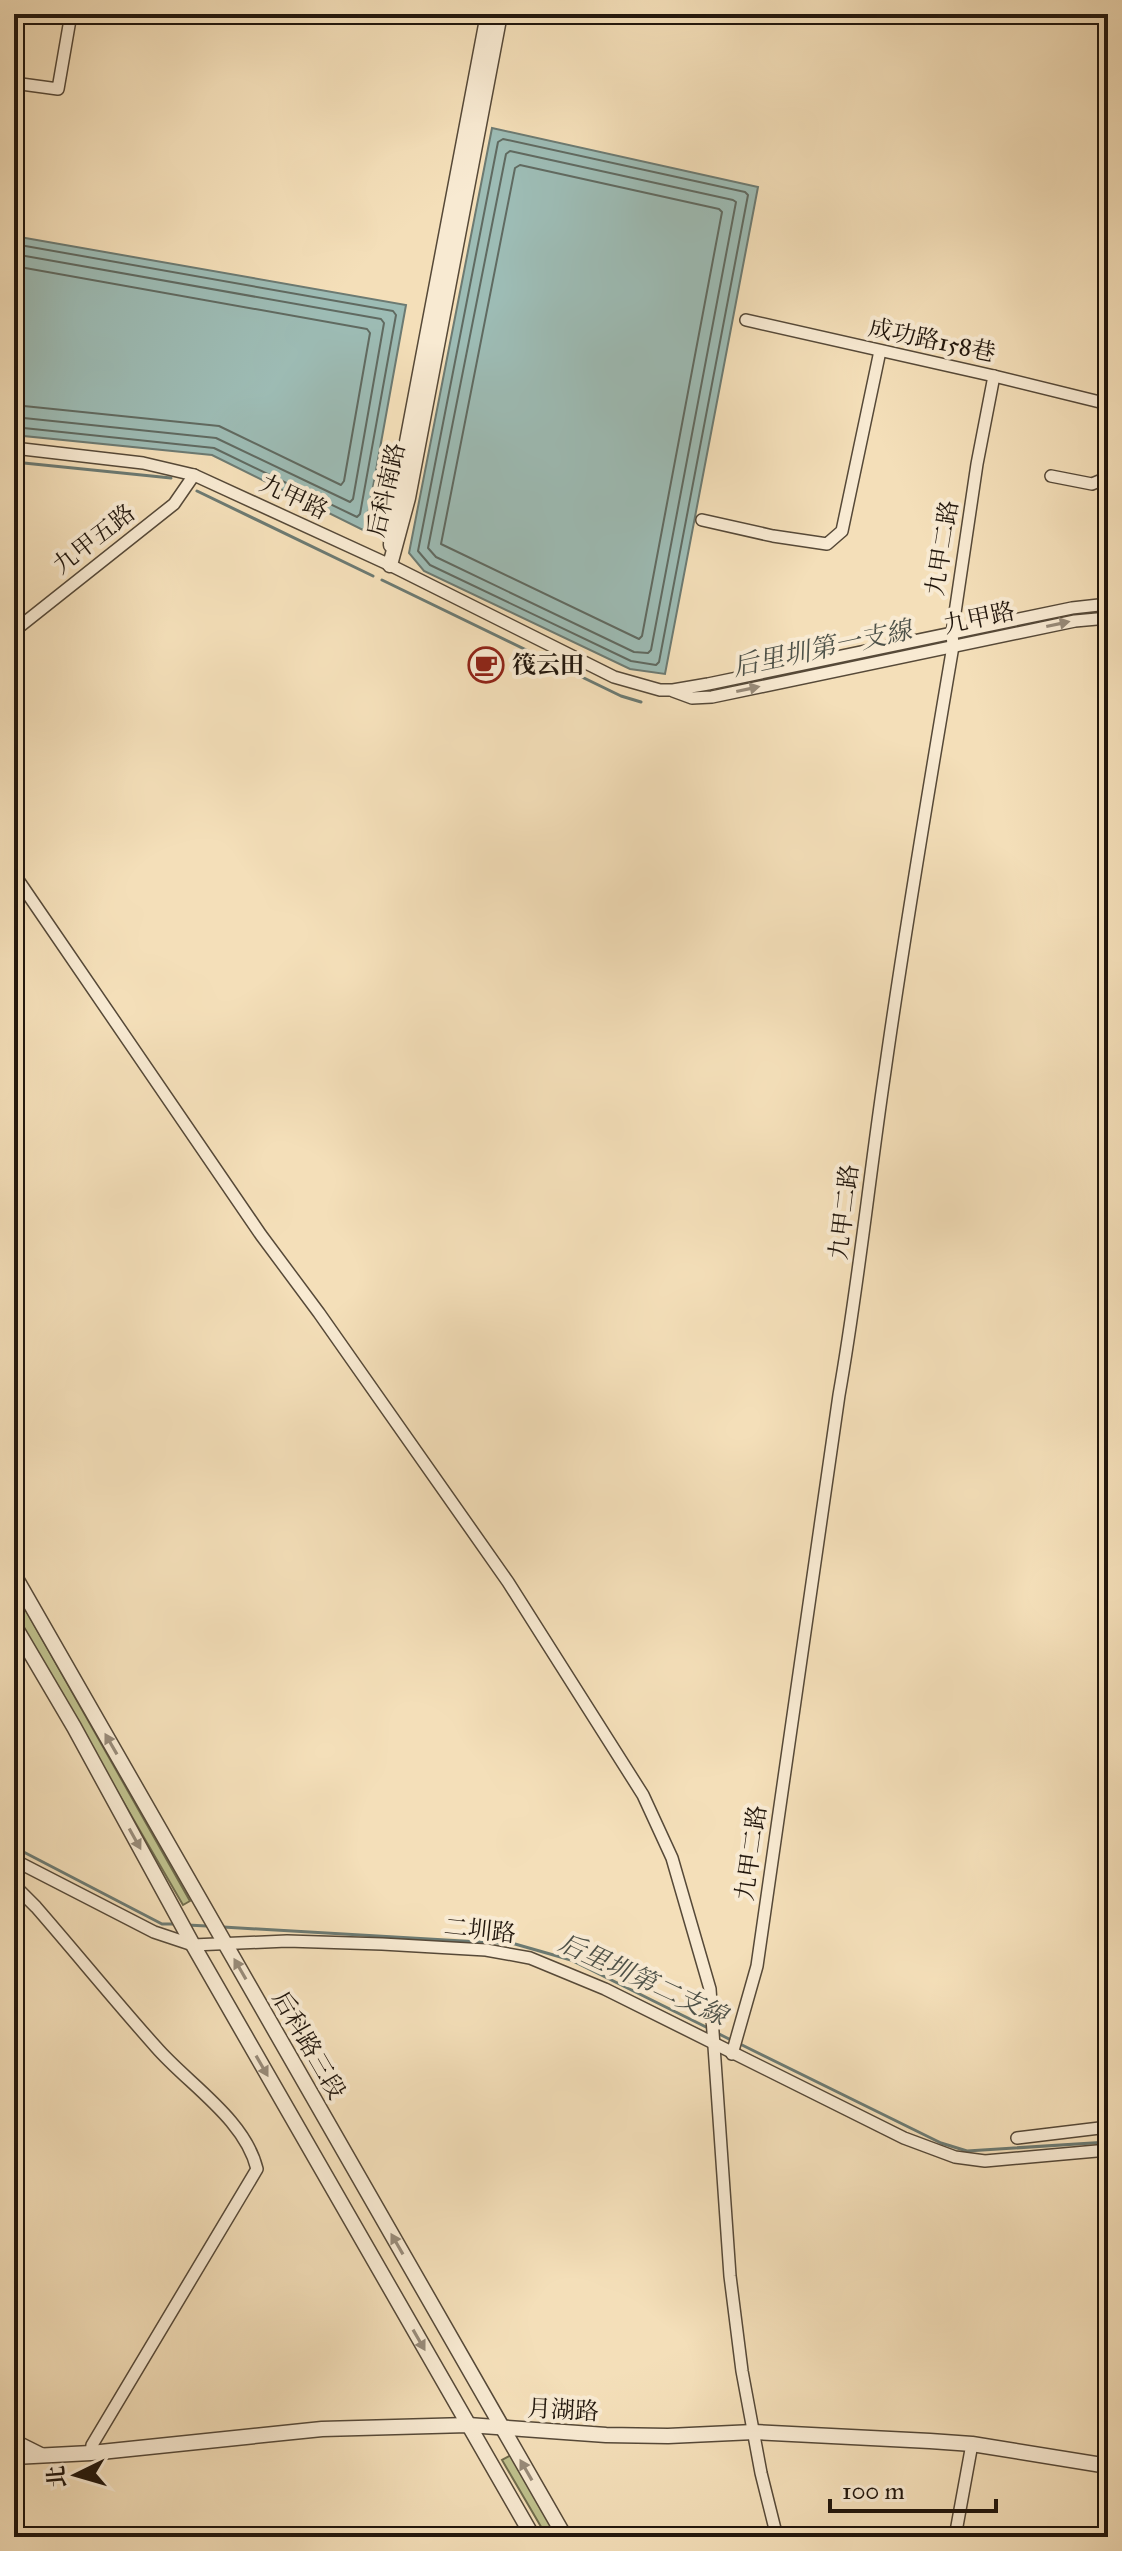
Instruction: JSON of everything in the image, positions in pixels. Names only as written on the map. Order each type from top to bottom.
[{"type":"street","points":[[14,83],[58,89],[71,14]]},
{"type":"street","name":"后科南路","points":[[390,565],[408,498],[476,109],[488,14]]},
{"type":"street","name":"后科南路","points":[[476,109],[500,14]]},
{"type":"street","name":"成功路158巷","points":[[746,320],[1108,404]]},
{"type":"street","points":[[702,520],[827,544],[842,531],[880,351]]},
{"type":"street","name":"九甲二路","points":[[732,2054],[757,1966],[839,1395],[855,1304],[900,963],[977,464],[994,376]]},
{"type":"street","name":"九甲路","points":[[14,448],[143,463],[194,475],[390,565],[614,677],[644,687],[673,690],[952,639],[1108,618]]},
{"type":"street","points":[[1051,476],[1092,484],[1104,479],[1108,460]]},
{"type":"street","name":"九甲五路","points":[[14,631],[174,504],[194,475]]},
{"type":"street","name":"九甲路","points":[[952,639],[1072,608],[1108,604]]},
{"type":"street","points":[[14,874],[261,1235],[508,1582],[643,1795],[672,1858],[710,1989],[730,2276],[742,2371],[761,2473],[777,2537]]},
{"type":"street","name":"后科路三段","points":[[14,1575],[565,2537]]},
{"type":"street","points":[[14,1625],[74,1727],[193,1945],[533,2537]]},
{"type":"street","name":"二圳路","points":[[14,1860],[154,1932],[193,1945],[287,1941],[382,1944],[486,1950],[530,1958],[605,1989],[904,2138],[955,2157],[985,2161],[1108,2150]]},
{"type":"street","points":[[14,1885],[158,2050],[223,2113],[253,2152],[257,2169],[126,2386],[92,2445],[91,2453]]},
{"type":"street","points":[[1017,2138],[1108,2127]]},
{"type":"street","name":"月湖路","points":[[19,2458],[322,2429],[468,2425],[606,2435],[754,2432],[972,2444],[1108,2466]]},
{"type":"street","points":[[14,2440],[47,2456]]},
{"type":"street","points":[[955,2537],[972,2444]]},
{"type":"green space","points":[[14,1589],[190,1901],[183,1905],[14,1613]]},
{"type":"green space","points":[[511,2455],[558,2537],[547,2537],[502,2460]]},
{"type":"water","points":[[492,128],[758,187],[665,674],[630,669],[424,571],[409,553]]},
{"type":"water","points":[[14,236],[406,305],[365,531],[212,455],[14,435]]},
{"type":"waterway","name":"后里圳第一支線","points":[[14,462],[171,478]]},
{"type":"waterway","name":"后里圳第一支線","points":[[197,491],[373,576]]},
{"type":"waterway","name":"后里圳第一支線","points":[[382,580],[621,696],[641,702]]},
{"type":"waterway","name":"后里圳第一支線","points":[[970,636],[1071,615],[1108,611]]},
{"type":"waterway","name":"后里圳第一支線","points":[[717,689],[935,644]]},
{"type":"waterway","name":"后里圳第二支線","points":[[14,1847],[162,1924],[175,1924]]},
{"type":"waterway","name":"后里圳第二支線","points":[[187,1925],[207,1926]]},
{"type":"waterway","name":"后里圳第二支線","points":[[223,1927],[515,1944],[571,1960],[708,2028]]},
{"type":"waterway","name":"后里圳第二支線","points":[[715,2032],[733,2041]]},
{"type":"waterway","name":"后里圳第二支線","points":[[740,2044],[941,2143],[967,2151],[1108,2142]]},
{"type":"place","name":"筏云田","points":[[486,665]]}]
